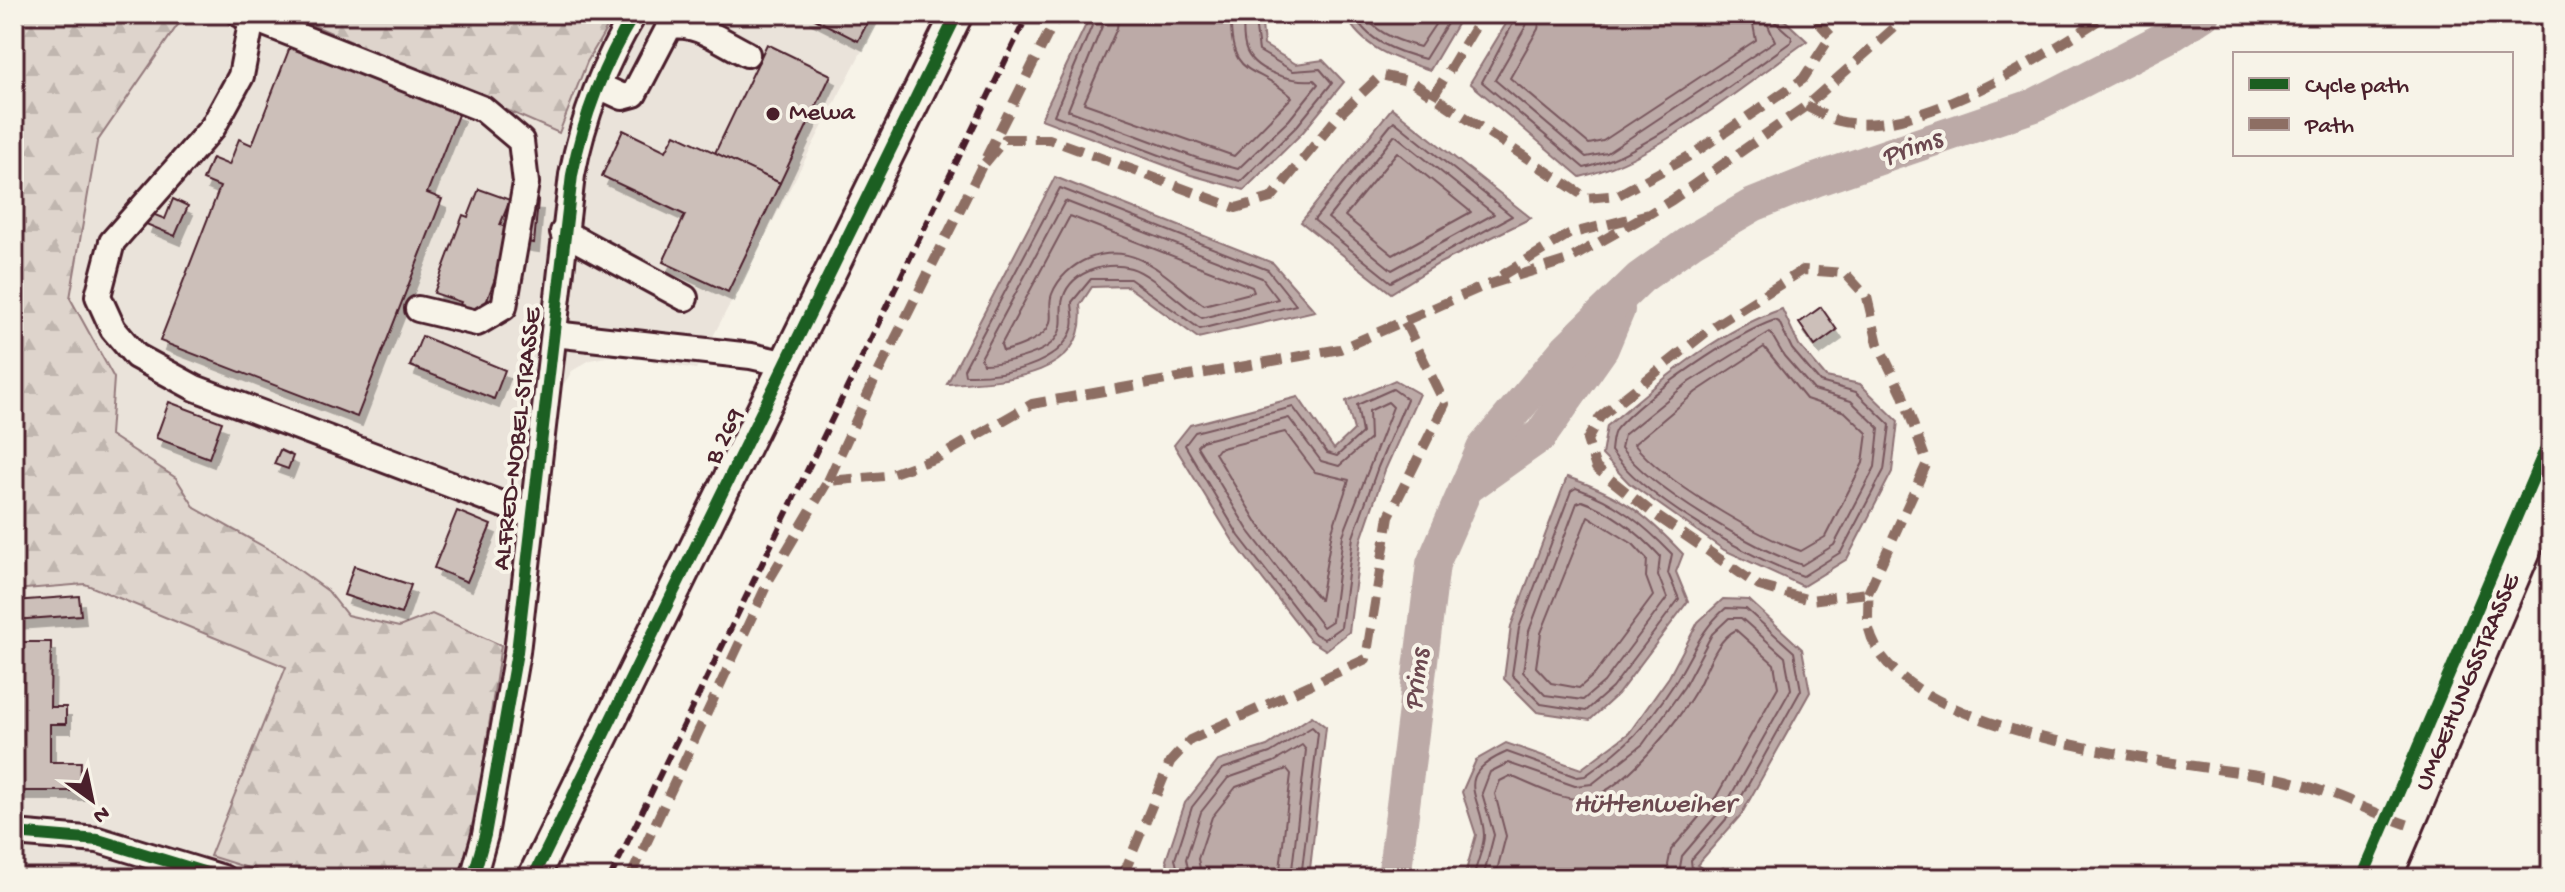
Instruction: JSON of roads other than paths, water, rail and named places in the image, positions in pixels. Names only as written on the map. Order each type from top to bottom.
[{"type":"main road","name":"B 269","points":[[533,878],[957,14]]},
{"type":"main road","name":"UMGEHUNGSSTRASSE","points":[[2386,878],[2551,489]]},
{"type":"street","name":"ALFRED-NOBEL-STRASSE","points":[[473,878],[485,835],[517,652],[563,232],[580,135],[599,86],[634,14]]},
{"type":"street","points":[[418,309],[477,323],[504,307],[526,183],[521,141],[483,109],[246,16],[241,76],[213,127],[112,242],[98,296],[113,329],[136,356],[195,388],[533,516]]},
{"type":"street","points":[[599,86],[623,97],[634,94],[665,32],[673,25],[688,26],[747,54]]},
{"type":"street","points":[[563,232],[685,298]]},
{"type":"street","name":"ALFRED-NOBEL-STRASSE","points":[[554,334],[751,356],[787,364]]},
{"type":"street","points":[[14,833],[98,840],[223,878]]},
{"type":"water","points":[[1091,14],[1261,14],[1264,45],[1296,64],[1323,60],[1344,82],[1303,132],[1244,190],[1191,175],[1041,119]]},
{"type":"water","points":[[1345,14],[1463,14],[1430,70],[1380,51],[1360,36]]},
{"type":"water","points":[[1512,14],[1778,14],[1807,41],[1698,120],[1668,138],[1639,155],[1580,177],[1470,83]]},
{"type":"water","points":[[1392,108],[1531,218],[1438,264],[1391,293],[1301,222]]},
{"type":"water","points":[[1055,177],[1273,263],[1315,311],[1198,338],[1127,286],[1092,287],[1080,305],[1079,330],[1071,348],[1056,362],[1015,377],[947,384]]},
{"type":"water","points":[[1782,309],[1799,345],[1826,377],[1860,384],[1898,421],[1892,472],[1847,559],[1803,586],[1724,550],[1629,483],[1602,455],[1607,426],[1648,392],[1711,344]]},
{"type":"water","points":[[1395,380],[1419,394],[1385,470],[1361,540],[1349,632],[1326,650],[1310,640],[1233,541],[1174,445],[1190,425],[1298,397],[1334,449],[1354,430],[1346,401]]},
{"type":"water","points":[[1567,477],[1631,507],[1683,554],[1676,572],[1688,601],[1618,694],[1590,720],[1537,712],[1504,679],[1511,626]]},
{"type":"water","name":"Hüttenweiher","points":[[1723,599],[1749,600],[1802,649],[1810,692],[1741,815],[1697,865],[1716,877],[1735,870],[1806,878],[1464,878],[1476,835],[1462,792],[1476,760],[1506,743],[1581,769],[1629,733],[1669,677],[1698,622]]},
{"type":"water","points":[[1312,716],[1326,727],[1309,878],[1173,878],[1166,860],[1185,803],[1218,761],[1267,746]]},
{"type":"waterway","name":"Prims","points":[[1394,878],[1433,564],[1483,449],[1567,349],[1640,278],[1693,240],[1753,205],[1815,180],[2035,105],[2173,34],[2204,14]]},
{"type":"waterway","name":"Prims","points":[[1466,488],[1541,435],[1602,348],[1618,310]]},
{"type":"railway","points":[[610,878],[1028,14]]},
{"type":"place","name":"Mewa","points":[[773,114]]}]
